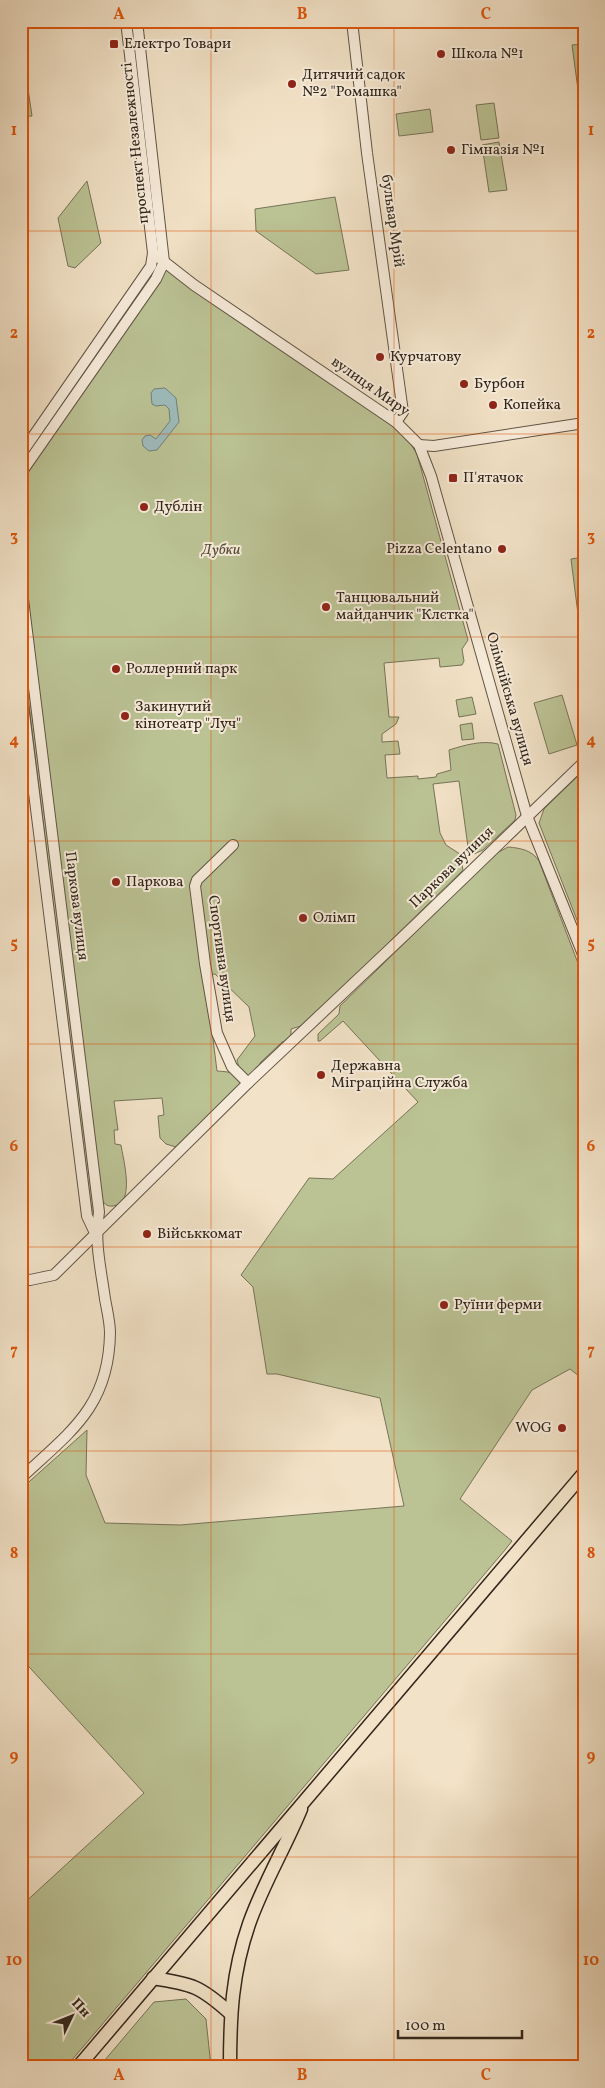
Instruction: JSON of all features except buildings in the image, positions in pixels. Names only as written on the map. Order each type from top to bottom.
[{"type":"main road","points":[[78,2067],[584,1473]]},
{"type":"main road","points":[[230,2067],[230,2012],[236,1973],[249,1923],[304,1800]]},
{"type":"main road","points":[[153,1978],[176,1981],[201,1989],[230,2012]]},
{"type":"street","name":"проспект Незалежності","points":[[126,21],[153,253]]},
{"type":"street","name":"проспект Незалежності","points":[[137,21],[164,262]]},
{"type":"street","name":"бульвар Мрій","points":[[352,21],[363,120],[403,412],[396,422]]},
{"type":"street","name":"вулиця Миру","points":[[153,253],[194,285],[396,422],[420,445]]},
{"type":"street","points":[[21,454],[151,266],[153,253]]},
{"type":"street","points":[[21,473],[156,279],[164,262]]},
{"type":"street","points":[[420,445],[434,446],[584,424]]},
{"type":"street","name":"Олімпійська вулиця","points":[[420,445],[431,476],[527,816],[584,957]]},
{"type":"street","name":"Паркова вулиця","points":[[21,584],[98,1212],[96,1233]]},
{"type":"street","name":"Паркова вулиця","points":[[21,689],[87,1216],[96,1233]]},
{"type":"street","name":"Паркова вулиця","points":[[96,1233],[248,1084],[584,762]]},
{"type":"street","name":"Спортивна вулиця","points":[[233,845],[197,880],[195,886],[205,964],[217,1033],[232,1067],[248,1084]]},
{"type":"street","points":[[21,1279],[30,1280],[54,1275],[96,1233]]},
{"type":"street","points":[[21,1478],[85,1416],[101,1389],[108,1364],[110,1331],[96,1233]]},
{"type":"green space","points":[[21,41],[32,116],[21,117]]},
{"type":"green space","points":[[584,44],[584,134],[572,45]]},
{"type":"green space","points":[[494,103],[499,138],[481,140],[476,105]]},
{"type":"green space","points":[[430,109],[433,132],[399,136],[396,114]]},
{"type":"green space","points":[[499,142],[507,190],[489,192],[482,145]]},
{"type":"green space","points":[[87,181],[101,243],[75,268],[68,266],[58,218]]},
{"type":"green space","points":[[335,197],[349,270],[316,274],[256,231],[255,209]]},
{"type":"green space","points":[[154,268],[157,270],[21,467],[21,461]]},
{"type":"green space","name":"Дубки","points":[[165,269],[397,429],[410,443],[417,454],[468,640],[462,649],[464,661],[462,665],[440,667],[439,658],[384,663],[389,717],[399,717],[396,724],[382,734],[382,742],[398,741],[400,754],[385,755],[387,778],[418,776],[418,779],[436,777],[437,774],[451,770],[449,750],[480,743],[498,744],[516,815],[515,820],[483,850],[474,854],[468,847],[459,781],[433,784],[440,833],[446,845],[460,854],[463,870],[304,1025],[291,1029],[291,1037],[287,1041],[282,1042],[260,1063],[260,1071],[249,1076],[241,1070],[237,1060],[255,1036],[249,1007],[215,974],[205,975],[217,1071],[236,1075],[242,1086],[176,1147],[166,1144],[160,1138],[158,1116],[164,1115],[162,1098],[114,1101],[118,1130],[114,1130],[115,1144],[121,1145],[126,1190],[124,1198],[120,1203],[109,1206],[101,1198],[21,544],[21,481],[28,466]]},
{"type":"green space","points":[[584,557],[584,613],[578,614],[571,559]]},
{"type":"green space","points":[[21,610],[94,1211],[90,1211],[21,639]]},
{"type":"green space","points":[[562,695],[577,745],[549,754],[534,703]]},
{"type":"green space","points":[[472,697],[476,714],[459,717],[456,700]]},
{"type":"green space","points":[[472,723],[474,739],[462,740],[460,725]]},
{"type":"green space","points":[[584,770],[584,938],[539,823],[544,809]]},
{"type":"green space","points":[[508,847],[529,852],[539,861],[584,979],[584,1380],[570,1369],[532,1390],[460,1499],[512,1541],[505,1550],[66,2067],[21,2067],[21,1906],[144,1793],[21,1658],[21,1489],[87,1430],[86,1475],[105,1523],[180,1525],[404,1506],[380,1398],[277,1374],[267,1374],[253,1287],[241,1275],[309,1178],[333,1179],[418,1102],[343,1021],[320,1041],[318,1041],[318,1034],[339,1014],[340,1006],[497,853]]},
{"type":"green space","points":[[186,1999],[206,2019],[211,2067],[99,2067],[154,2002]]},
{"type":"water","points":[[165,388],[176,398],[179,422],[157,450],[149,451],[143,446],[142,440],[145,436],[150,435],[156,439],[170,421],[169,409],[165,405],[156,406],[152,404],[151,393],[154,389]]},
{"type":"place","name":"Електро Товари","points":[[114,44]]},
{"type":"place","name":"Школа №1","points":[[441,54]]},
{"type":"place","name":"Дитячий садок №2 \"Ромашка\"","points":[[292,84]]},
{"type":"place","name":"Гімназія №1","points":[[451,150]]},
{"type":"place","name":"Курчатову","points":[[380,357]]},
{"type":"place","name":"Бурбон","points":[[464,384]]},
{"type":"place","name":"Копейка","points":[[493,405]]},
{"type":"place","name":"П'ятачок","points":[[453,478]]},
{"type":"place","name":"Дублін","points":[[144,507]]},
{"type":"place","name":"Pizza Celentano","points":[[502,549]]},
{"type":"place","name":"Танцювальний майданчик \"Клєтка\"","points":[[326,607]]},
{"type":"place","name":"Роллерний парк","points":[[116,669]]},
{"type":"place","name":"Закинутий кінотеатр \"Луч\"","points":[[125,716]]},
{"type":"place","name":"Паркова","points":[[116,882]]},
{"type":"place","name":"Олімп","points":[[303,918]]},
{"type":"place","name":"Державна Міграційна Служба","points":[[321,1075]]},
{"type":"place","name":"Військкомат","points":[[147,1234]]},
{"type":"place","name":"Руїни ферми","points":[[444,1305]]},
{"type":"place","name":"WOG","points":[[562,1428]]}]
